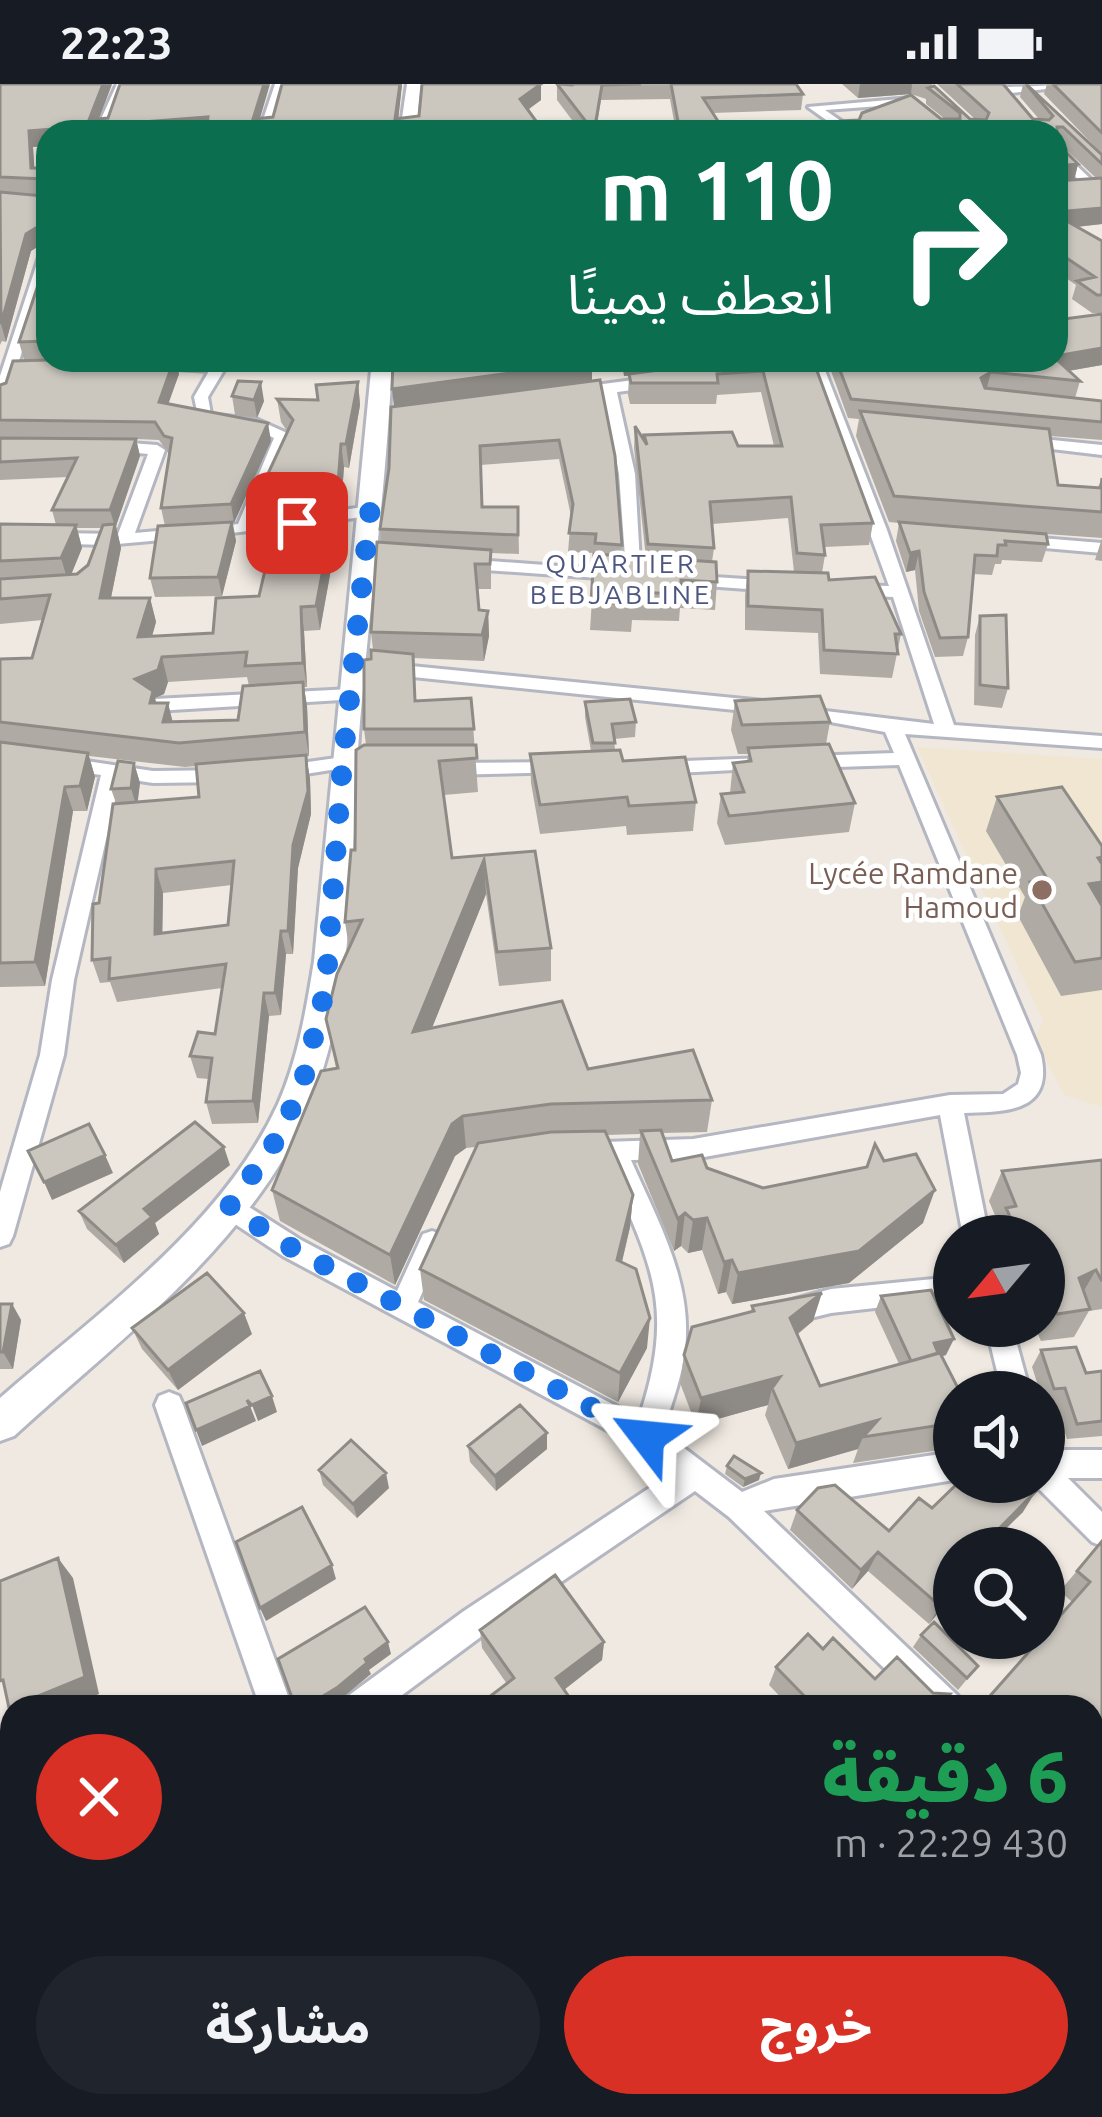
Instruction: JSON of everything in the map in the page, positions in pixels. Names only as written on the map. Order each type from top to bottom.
[{"type":"main road","points":[[410,120],[414,84]]},
{"type":"main road","points":[[0,1423],[175,1264],[229,1207],[273,1145],[301,1090],[326,986],[350,767],[353,680],[376,558],[370,511],[394,417],[385,372]]},
{"type":"street","points":[[106,120],[122,84]]},
{"type":"street","points":[[269,120],[280,84]]},
{"type":"street","points":[[891,84],[934,120]]},
{"type":"street","points":[[999,88],[1084,84]]},
{"type":"street","points":[[999,88],[1018,110]]},
{"type":"street","points":[[1028,90],[1043,106]]},
{"type":"street","points":[[833,120],[814,107],[911,101]]},
{"type":"street","points":[[1068,160],[1098,188]]},
{"type":"street","points":[[1075,189],[1098,188]]},
{"type":"street","points":[[0,399],[36,298]]},
{"type":"street","points":[[12,370],[33,369]]},
{"type":"street","points":[[216,372],[201,397],[204,418],[278,430],[284,441],[244,529]]},
{"type":"street","points":[[816,372],[849,427],[897,592],[946,731]]},
{"type":"street","points":[[543,397],[679,379]]},
{"type":"street","points":[[610,388],[627,474],[635,577]]},
{"type":"street","points":[[1015,442],[1102,450]]},
{"type":"street","points":[[88,446],[158,450],[125,538]]},
{"type":"street","points":[[0,537],[96,549],[125,538],[244,529],[370,511]]},
{"type":"street","points":[[879,530],[901,532]]},
{"type":"street","points":[[990,539],[1102,548]]},
{"type":"street","points":[[432,562],[793,587]]},
{"type":"street","points":[[834,589],[897,592]]},
{"type":"street","points":[[155,705],[353,680],[790,709],[893,727],[1102,742]]},
{"type":"street","points":[[551,1151],[693,1149],[950,1104],[1007,1102],[1029,1089],[1033,1073],[893,727]]},
{"type":"street","points":[[0,754],[153,777],[350,767]]},
{"type":"street","points":[[629,768],[906,759]]},
{"type":"street","points":[[414,769],[581,768]]},
{"type":"street","points":[[0,1236],[52,1055],[62,980],[112,769]]},
{"type":"street","points":[[950,1104],[972,1215]]},
{"type":"street","points":[[614,1149],[661,1263],[682,1331],[647,1437]]},
{"type":"street","points":[[229,1207],[292,1248],[647,1437],[739,1507],[935,1695]]},
{"type":"street","points":[[403,1306],[440,1225]]},
{"type":"street","points":[[770,1316],[831,1301],[933,1290]]},
{"type":"street","points":[[169,1405],[272,1695]]},
{"type":"street","points":[[1065,1464],[1102,1464]]},
{"type":"street","points":[[739,1507],[774,1493],[933,1469]]},
{"type":"street","points":[[375,1695],[695,1474]]},
{"type":"street","points":[[1065,1495],[1102,1532]]},
{"type":"shaded area","name":"Lycée Ramdane Hamoud","points":[[917,747],[1102,759],[1102,1107],[1064,1095],[1035,1038],[1043,1021]]},
{"type":"building","points":[[0,84],[103,84],[89,120],[36,120],[36,130],[29,131],[36,179],[0,177]]},
{"type":"building","points":[[120,84],[264,84],[253,119],[273,117],[282,84],[400,84],[395,119],[419,116],[422,84],[541,84],[520,99],[535,120],[208,120],[89,120],[108,118]]},
{"type":"building","points":[[557,84],[641,84],[602,85],[596,120],[585,120]]},
{"type":"building","points":[[671,84],[796,84],[803,94],[703,98],[717,120],[678,120]]},
{"type":"building","points":[[957,84],[1003,84],[1033,119],[1049,120],[986,120],[989,113]]},
{"type":"building","points":[[1026,84],[1065,120],[1049,120],[1053,116]]},
{"type":"building","points":[[1053,84],[1102,84],[1102,133]]},
{"type":"building","points":[[934,86],[970,119],[986,120],[859,120],[862,113],[911,95],[941,119],[960,119],[960,113],[928,88]]},
{"type":"building","points":[[1068,123],[1102,155],[1102,164],[1068,132]]},
{"type":"building","points":[[1102,178],[1102,208],[1068,211],[1068,180]]},
{"type":"building","points":[[0,192],[36,195],[36,228],[26,234],[1,324]]},
{"type":"building","points":[[1068,222],[1102,241],[1102,295],[1077,281],[1095,277],[1068,259]]},
{"type":"building","points":[[36,291],[36,341],[19,342]]},
{"type":"building","points":[[1102,314],[1102,348],[1068,354],[1068,318]]},
{"type":"building","points":[[13,361],[36,361],[36,372],[170,372],[159,402],[268,423],[231,504],[161,508],[172,438],[164,436],[155,422],[0,420],[0,385],[6,383]]},
{"type":"building","points":[[1068,370],[1080,381],[991,372]]},
{"type":"building","points":[[393,372],[518,372],[392,389]]},
{"type":"building","points":[[748,372],[717,374],[718,383],[631,383],[629,374]]},
{"type":"building","points":[[763,372],[817,372],[873,523],[821,525],[825,555],[797,553],[791,497],[710,502],[714,548],[648,544],[635,426],[647,445],[644,435],[732,432],[738,446],[782,446]]},
{"type":"building","points":[[841,372],[991,372],[981,378],[985,388],[1102,401],[1102,422],[851,399]]},
{"type":"building","points":[[600,380],[615,456],[622,545],[595,543],[596,534],[569,533],[573,504],[559,440],[480,446],[482,507],[518,507],[518,535],[380,529],[391,407]]},
{"type":"building","points":[[238,381],[261,382],[254,400],[232,396]]},
{"type":"building","points":[[358,382],[346,444],[341,444],[338,483],[258,495],[293,420],[277,399],[318,400],[316,385]]},
{"type":"building","points":[[860,411],[1049,429],[1058,485],[1101,488],[1102,478],[1102,512],[894,496]]},
{"type":"building","points":[[0,438],[136,439],[110,510],[52,510],[77,458],[0,462]]},
{"type":"building","points":[[336,501],[316,606],[301,607],[303,663],[245,666],[247,652],[162,657],[158,670],[135,679],[153,691],[150,703],[168,703],[163,722],[238,720],[243,686],[303,682],[305,732],[179,743],[0,722],[0,659],[32,658],[50,595],[0,599],[0,579],[77,574],[88,565],[103,525],[115,524],[100,598],[150,598],[138,637],[213,633],[216,598],[259,596],[279,510]]},
{"type":"building","points":[[232,522],[218,577],[150,578],[158,526]]},
{"type":"building","points":[[899,522],[1046,534],[1048,544],[1005,541],[1006,545],[998,545],[997,556],[975,555],[968,637],[940,638],[924,592],[919,551],[910,553]]},
{"type":"building","points":[[0,524],[76,525],[61,558],[0,561]]},
{"type":"building","points":[[377,542],[491,550],[490,564],[475,564],[479,610],[488,611],[482,635],[371,632]]},
{"type":"building","points":[[594,554],[716,562],[717,582],[681,580],[681,594],[633,592],[633,604],[591,602]]},
{"type":"building","points":[[748,571],[828,573],[829,580],[875,577],[901,634],[895,634],[898,654],[824,650],[822,610],[748,606]]},
{"type":"building","points":[[1006,615],[1008,688],[980,685],[980,616]]},
{"type":"building","points":[[371,650],[413,654],[415,701],[471,698],[474,729],[364,729],[364,660],[371,659]]},
{"type":"building","points":[[820,696],[830,722],[742,725],[735,701]]},
{"type":"building","points":[[630,699],[636,722],[612,724],[615,743],[593,743],[585,702]]},
{"type":"building","points":[[0,742],[88,753],[80,786],[65,787],[35,962],[0,963]]},
{"type":"building","points":[[829,744],[855,803],[729,816],[721,794],[744,792],[733,763],[751,761],[748,748]]},
{"type":"building","points":[[364,745],[476,745],[477,758],[439,761],[452,858],[535,851],[551,948],[497,952],[484,860],[413,1032],[562,1001],[588,1069],[693,1050],[712,1100],[551,1104],[463,1116],[452,1124],[390,1255],[272,1190],[321,1071],[338,1068],[326,1019],[337,974],[362,920],[345,922],[351,850],[355,850],[356,750]]},
{"type":"building","points":[[620,750],[623,761],[685,757],[696,802],[629,806],[627,797],[540,805],[530,754]]},
{"type":"building","points":[[306,755],[308,791],[293,845],[288,931],[281,931],[275,993],[264,993],[253,1101],[206,1102],[212,1058],[190,1056],[198,1032],[215,1034],[226,964],[109,979],[110,958],[92,960],[93,904],[99,903],[113,804],[199,797],[196,764]],"holes":[[[234,861],[228,925],[155,934],[156,869]]]},
{"type":"building","points":[[118,761],[134,763],[131,788],[111,789]]},
{"type":"building","points":[[1062,787],[1102,846],[1098,858],[1102,882],[1089,884],[1102,906],[1102,958],[1075,962],[1030,882],[1048,880],[997,797]]},
{"type":"building","points":[[195,1122],[224,1147],[144,1209],[152,1217],[116,1245],[79,1211]]},
{"type":"building","points":[[89,1124],[105,1155],[44,1182],[28,1151]]},
{"type":"building","points":[[661,1130],[672,1161],[702,1155],[707,1168],[763,1188],[867,1167],[875,1144],[884,1161],[916,1154],[935,1190],[859,1251],[738,1273],[732,1260],[724,1262],[707,1218],[693,1220],[685,1213],[678,1219],[641,1131]]},
{"type":"building","points":[[605,1131],[633,1195],[617,1260],[636,1269],[650,1318],[620,1373],[420,1269],[478,1143],[551,1132]]},
{"type":"building","points":[[1102,1160],[1102,1281],[1096,1270],[1079,1278],[1090,1309],[1065,1313],[1065,1215],[1009,1215],[1006,1208],[1016,1206],[1002,1171]]},
{"type":"building","points":[[207,1273],[244,1313],[168,1370],[132,1328]]},
{"type":"building","points":[[931,1290],[933,1347],[938,1353],[911,1361],[881,1296]]},
{"type":"building","points":[[822,1293],[790,1318],[820,1386],[940,1353],[949,1371],[933,1371],[933,1426],[863,1437],[878,1420],[796,1443],[772,1388],[780,1377],[701,1398],[684,1355],[692,1327],[754,1311],[752,1306]]},
{"type":"building","points":[[0,1304],[12,1304],[3,1352],[0,1352]]},
{"type":"building","points":[[1076,1347],[1086,1373],[1102,1371],[1102,1421],[1077,1424],[1065,1388],[1065,1371],[1048,1371],[1041,1350]]},
{"type":"building","points":[[260,1371],[272,1396],[252,1405],[247,1400],[250,1406],[196,1430],[186,1403]]},
{"type":"building","points":[[520,1405],[547,1433],[495,1476],[468,1446]]},
{"type":"building","points":[[351,1440],[386,1473],[353,1504],[319,1470]]},
{"type":"building","points":[[734,1456],[761,1473],[745,1479],[727,1466]]},
{"type":"building","points":[[835,1485],[889,1531],[919,1498],[932,1508],[937,1503],[1024,1503],[1001,1527],[933,1527],[933,1600],[878,1552],[861,1570],[797,1510],[818,1488]]},
{"type":"building","points":[[302,1507],[332,1565],[260,1608],[236,1542]]},
{"type":"building","points":[[1102,1541],[1102,1695],[991,1695],[1023,1659],[1065,1659],[1065,1610],[1090,1582],[1077,1571]]},
{"type":"building","points":[[58,1558],[85,1677],[41,1695],[6,1695],[0,1681],[0,1581]]},
{"type":"building","points":[[555,1575],[604,1642],[556,1678],[568,1695],[492,1695],[514,1678],[480,1630]]},
{"type":"building","points":[[365,1607],[388,1642],[325,1695],[291,1695],[278,1659]]},
{"type":"building","points":[[933,1623],[933,1646],[921,1635]]},
{"type":"building","points":[[808,1634],[823,1649],[833,1638],[875,1679],[897,1657],[933,1693],[950,1694],[803,1695],[776,1667]]},
{"type":"building","points":[[947,1659],[971,1659],[978,1666],[967,1678]]},
{"type":"place","name":"Lycée Ramdane Hamoud","points":[[1042,890]]},
{"type":"district","name":"QUARTIER BEBJABLINE","points":[[621,578]]},
{"type":"route","points":[[297,523],[370,511],[342,769],[326,986],[301,1090],[273,1145],[229,1207],[292,1248],[647,1437]]}]
